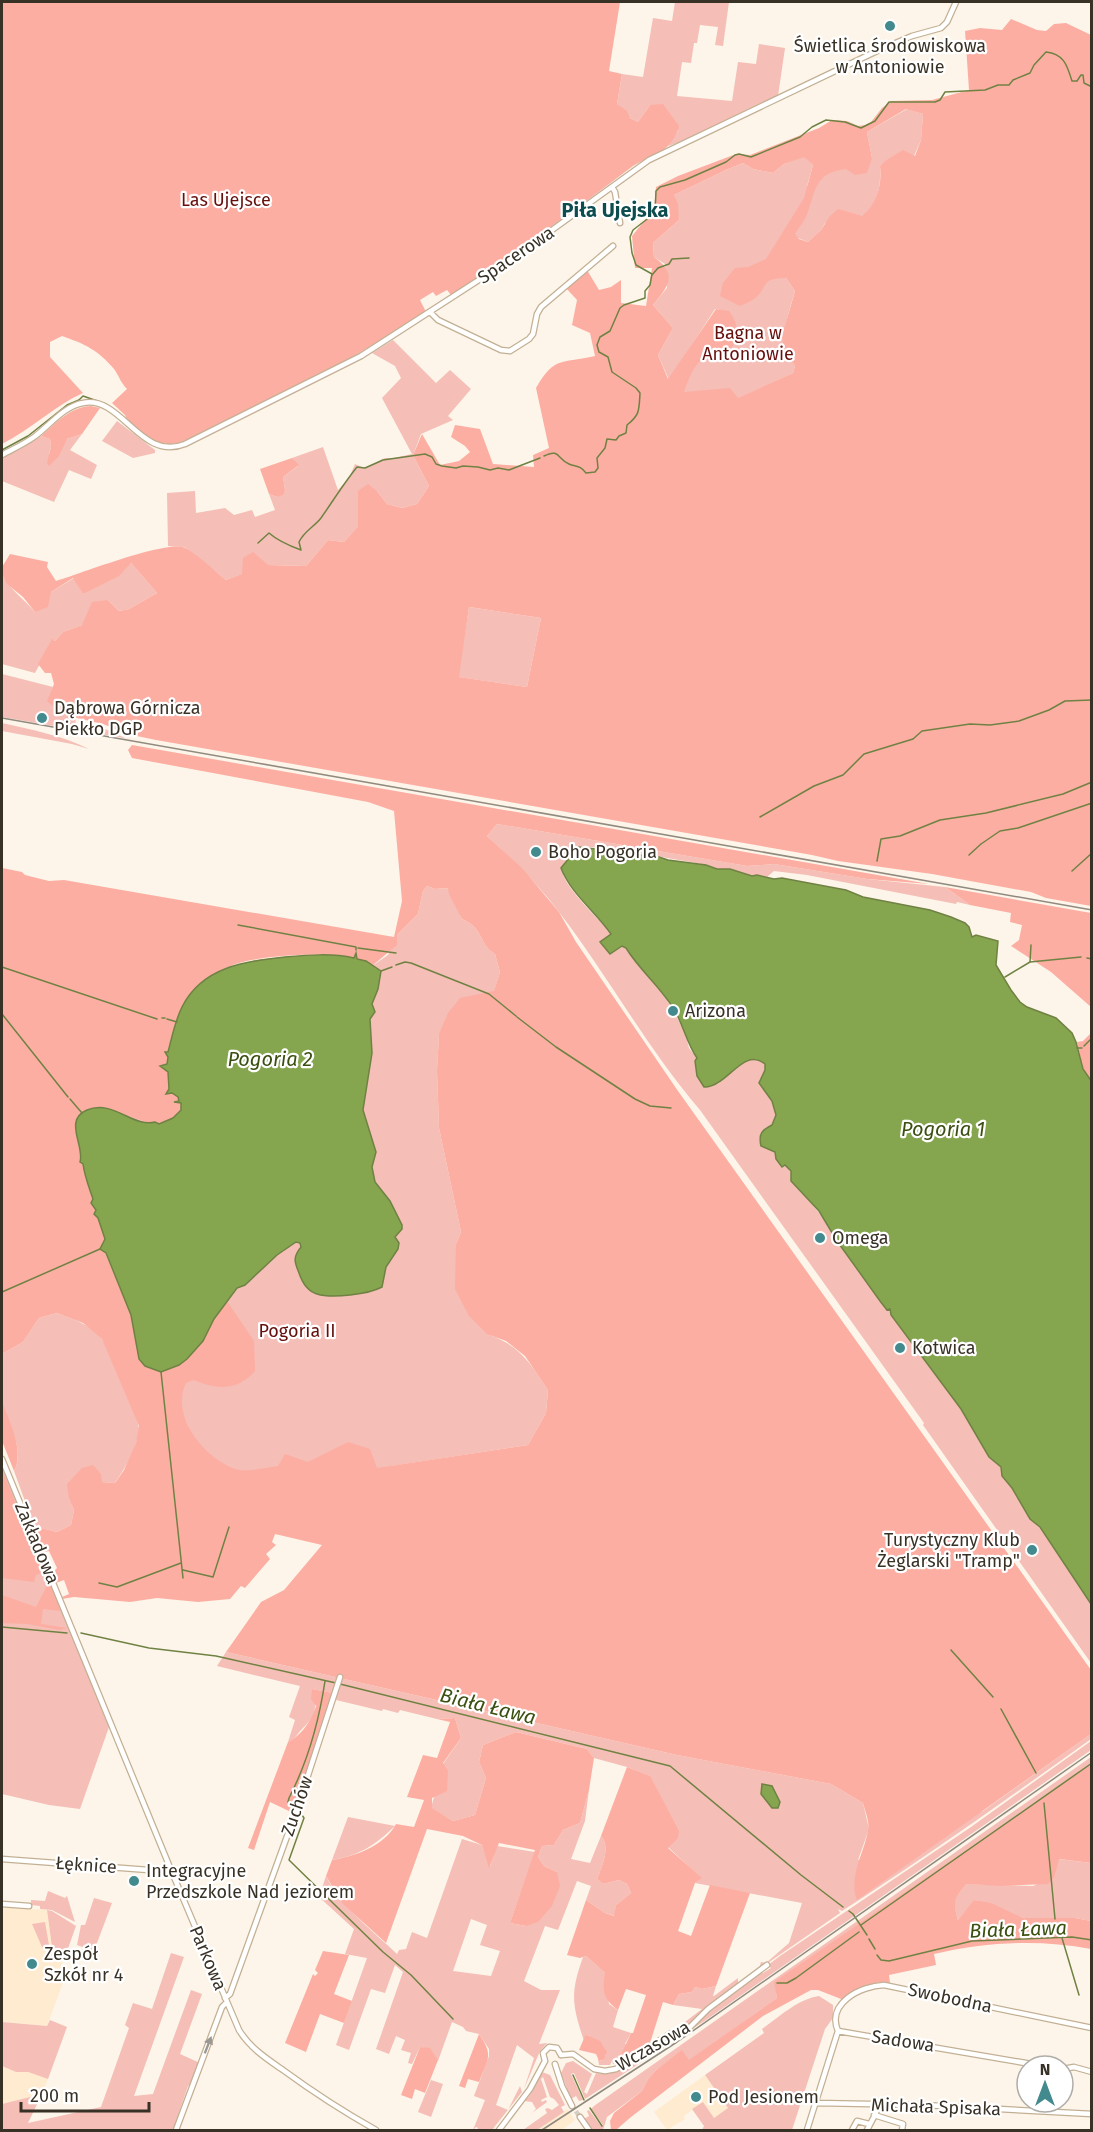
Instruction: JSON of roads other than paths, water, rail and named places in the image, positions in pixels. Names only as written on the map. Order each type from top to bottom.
[{"type":"street","name":"Spacerowa","points":[[2,454],[33,437],[74,406],[87,402],[102,405],[152,443],[161,447],[171,448],[183,444],[361,356],[516,256],[655,156],[885,47],[941,28],[956,2]]},
{"type":"street","points":[[612,187],[615,192],[620,223]]},
{"type":"street","points":[[430,312],[438,320],[501,350],[510,351],[531,337],[541,307],[613,246]]},
{"type":"street","name":"Zakładowa","points":[[2,1459],[71,1627]]},
{"type":"street","name":"Parkowa","points":[[71,1627],[239,2030],[250,2046],[317,2095],[376,2130]]},
{"type":"street","name":"Zuchów","points":[[176,2130],[222,2007],[230,1994],[298,1806],[339,1678]]},
{"type":"street","name":"Łęknice","points":[[2,1859],[171,1870]]},
{"type":"street","points":[[2,1904],[29,1906]]},
{"type":"street","name":"Wczasowa","points":[[561,2055],[573,2054],[596,2070],[616,2069],[671,2033],[690,2027],[708,2009],[767,1965]]},
{"type":"street","name":"Swobodna","points":[[838,2031],[835,2022],[836,2010],[845,2000],[870,1987],[884,1984],[1092,2028]]},
{"type":"street","points":[[807,2130],[838,2031]]},
{"type":"street","name":"Sadowa","points":[[838,2031],[1015,2061]]},
{"type":"street","points":[[549,2047],[557,2048],[561,2055],[560,2060],[555,2064],[550,2064],[545,2061],[543,2054],[549,2047]]},
{"type":"street","points":[[499,2130],[530,2089],[545,2061]]},
{"type":"street","points":[[555,2064],[572,2106]]},
{"type":"street","points":[[1075,2067],[1092,2072]]},
{"type":"street","name":"Michała Spisaka","points":[[816,2103],[1092,2114]]},
{"type":"street","points":[[867,2130],[877,2104]]},
{"type":"street","points":[[874,2115],[903,2124],[902,2130]]},
{"type":"street","points":[[580,2117],[589,2130]]},
{"type":"street","points":[[852,2130],[857,2121],[869,2124]]},
{"type":"water","name":"Pogoria 1","points":[[578,847],[656,856],[717,869],[730,869],[752,876],[782,878],[846,890],[863,897],[930,910],[951,917],[965,923],[972,937],[976,935],[998,941],[996,965],[1020,1002],[1056,1018],[1072,1033],[1083,1069],[1092,1082],[1091,1604],[1040,1527],[1030,1519],[1012,1488],[1002,1476],[1001,1467],[989,1457],[961,1409],[891,1315],[890,1309],[887,1310],[880,1301],[837,1241],[819,1211],[791,1181],[791,1171],[785,1165],[782,1167],[776,1159],[775,1152],[761,1146],[762,1133],[772,1125],[776,1115],[772,1101],[759,1083],[765,1070],[765,1064],[757,1060],[749,1060],[712,1086],[704,1087],[697,1076],[695,1061],[697,1058],[670,1003],[626,948],[622,946],[610,954],[600,942],[611,934],[577,894],[561,868]]},
{"type":"water","name":"Pogoria 2","points":[[356,953],[357,959],[366,961],[381,971],[378,989],[372,1004],[375,1012],[370,1019],[372,1053],[363,1110],[376,1152],[372,1167],[375,1182],[390,1201],[402,1225],[402,1229],[395,1237],[399,1243],[398,1249],[386,1267],[382,1287],[368,1292],[341,1296],[313,1293],[303,1283],[296,1265],[295,1259],[301,1247],[300,1243],[296,1242],[277,1255],[245,1285],[237,1288],[214,1319],[203,1341],[187,1359],[161,1372],[145,1366],[139,1359],[131,1315],[106,1253],[100,1249],[105,1239],[98,1218],[94,1214],[96,1210],[91,1203],[93,1199],[83,1164],[80,1162],[76,1120],[87,1110],[106,1108],[139,1121],[159,1124],[173,1118],[181,1110],[181,1103],[174,1102],[179,1101],[178,1097],[172,1093],[166,1094],[169,1089],[168,1072],[160,1066],[167,1064],[168,1057],[165,1052],[168,1052],[182,1007],[201,983],[213,975],[240,964],[255,961],[311,955],[337,955],[354,958]]},
{"type":"water","points":[[762,1784],[772,1786],[780,1802],[778,1808],[772,1808],[761,1794]]},
{"type":"waterway","points":[[544,456],[553,453],[565,462],[580,467],[586,473],[595,472],[598,468],[597,458],[605,448],[607,439],[616,440],[626,433],[627,425],[637,415],[640,393],[612,372],[608,357],[599,352],[597,345],[600,337],[610,331],[620,308],[645,298],[645,291],[650,285],[652,274],[636,265],[630,237],[633,230],[655,213],[656,191],[660,187],[685,180],[726,162],[735,155],[751,157],[800,137],[812,127],[826,120],[845,122],[861,128],[875,121],[889,102],[935,102],[940,100],[945,92],[985,90],[998,85],[1009,85],[1013,80],[1030,73],[1046,52],[1061,58],[1072,81],[1077,81],[1083,75],[1084,83],[1092,87]]},
{"type":"waterway","points":[[652,275],[658,268],[669,264],[672,259],[689,258]]},
{"type":"waterway","points":[[2,450],[28,436],[67,405],[83,396],[106,404]]},
{"type":"waterway","points":[[258,543],[269,533],[280,541],[301,550],[299,542],[301,538],[321,518],[357,467],[365,468],[383,460],[425,454],[432,457],[436,464],[442,466],[509,470],[540,458]]},
{"type":"waterway","points":[[760,817],[814,786],[843,775],[864,754],[913,739],[922,731],[970,724],[990,725],[1019,721],[1049,710],[1065,701],[1092,700]]},
{"type":"waterway","points":[[877,861],[881,839],[900,836],[940,820],[986,813],[1063,794],[1092,782]]},
{"type":"waterway","points":[[969,855],[1000,831],[1018,828],[1092,803]]},
{"type":"waterway","points":[[1072,871],[1092,853]]},
{"type":"waterway","points":[[238,925],[356,947],[356,950]]},
{"type":"waterway","points":[[1030,962],[1031,945]]},
{"type":"waterway","points":[[358,948],[396,953]]},
{"type":"waterway","points":[[1005,977],[1030,962],[1081,957]]},
{"type":"waterway","points":[[1087,958],[1092,959]]},
{"type":"waterway","points":[[396,965],[411,963],[489,994],[516,1016]]},
{"type":"waterway","points":[[2,967],[157,1019]]},
{"type":"waterway","points":[[381,971],[392,967]]},
{"type":"waterway","points":[[2,1014],[68,1097]]},
{"type":"waterway","points":[[517,1017],[556,1047],[635,1099],[650,1106],[671,1108]]},
{"type":"waterway","points":[[167,1019],[177,1022]]},
{"type":"waterway","points":[[1084,1046],[1092,1038]]},
{"type":"waterway","points":[[1077,1048],[1082,1048]]},
{"type":"waterway","points":[[70,1099],[82,1113]]},
{"type":"waterway","points":[[2,1292],[100,1249]]},
{"type":"waterway","points":[[161,1372],[183,1578]]},
{"type":"waterway","points":[[183,1570],[213,1577],[229,1527]]},
{"type":"waterway","points":[[99,1583],[117,1587],[181,1563]]},
{"type":"waterway","name":"Biała Ława","points":[[2,1627],[67,1633]]},
{"type":"waterway","name":"Biała Ława","points":[[81,1633],[149,1648],[216,1656],[336,1683]]},
{"type":"waterway","points":[[951,1650],[993,1697]]},
{"type":"waterway","points":[[294,1808],[288,1802],[312,1741],[325,1681]]},
{"type":"waterway","name":"Biała Ława","points":[[340,1684],[670,1766],[843,1907]]},
{"type":"waterway","points":[[1001,1709],[1036,1773]]},
{"type":"waterway","points":[[861,1925],[1092,1763]]},
{"type":"waterway","points":[[1044,1803],[1055,1919]]},
{"type":"waterway","points":[[299,1811],[304,1818],[289,1860],[383,1952],[411,1975],[453,2019]]},
{"type":"waterway","name":"Biała Ława","points":[[849,1911],[867,1935]]},
{"type":"waterway","points":[[777,1983],[787,1983],[796,1978],[859,1932]]},
{"type":"waterway","name":"Biała Ława","points":[[877,1955],[881,1960],[889,1961],[972,1941],[1072,1937],[1092,1940]]},
{"type":"waterway","points":[[1062,1938],[1079,1995]]},
{"type":"waterway","name":"Biała Ława","points":[[869,1939],[875,1949]]},
{"type":"waterway","points":[[573,2075],[584,2100]]},
{"type":"waterway","points":[[590,2108],[602,2126]]},
{"type":"tunnel","points":[[572,2106],[580,2117]]},
{"type":"railway","points":[[2,718],[1092,910]]},
{"type":"railway","points":[[542,2130],[677,2042],[1092,1752]]},
{"type":"place","name":"Świetlica środowiskowa w Antoniowie","points":[[890,26]]},
{"type":"place","name":"Dąbrowa Górnicza Piekło DGP","points":[[42,718]]},
{"type":"place","name":"Boho Pogoria","points":[[536,852]]},
{"type":"place","name":"Arizona","points":[[673,1011]]},
{"type":"place","name":"Omega","points":[[820,1238]]},
{"type":"place","name":"Kotwica","points":[[900,1348]]},
{"type":"place","name":"Turystyczny Klub Żeglarski \"Tramp\"","points":[[1032,1550]]},
{"type":"place","name":"Integracyjne Przedszkole Nad jeziorem","points":[[134,1881]]},
{"type":"place","name":"Zespół Szkół nr 4","points":[[32,1964]]},
{"type":"place","name":"Pod Jesionem","points":[[696,2097]]},
{"type":"district","name":"Piła Ujejska","points":[[615,210]]},
{"type":"park label","name":"Las Ujejsce","points":[[226,200]]},
{"type":"park label","name":"Bagna w Antoniowie","points":[[748,343]]},
{"type":"park label","name":"Pogoria II","points":[[297,1331]]}]
